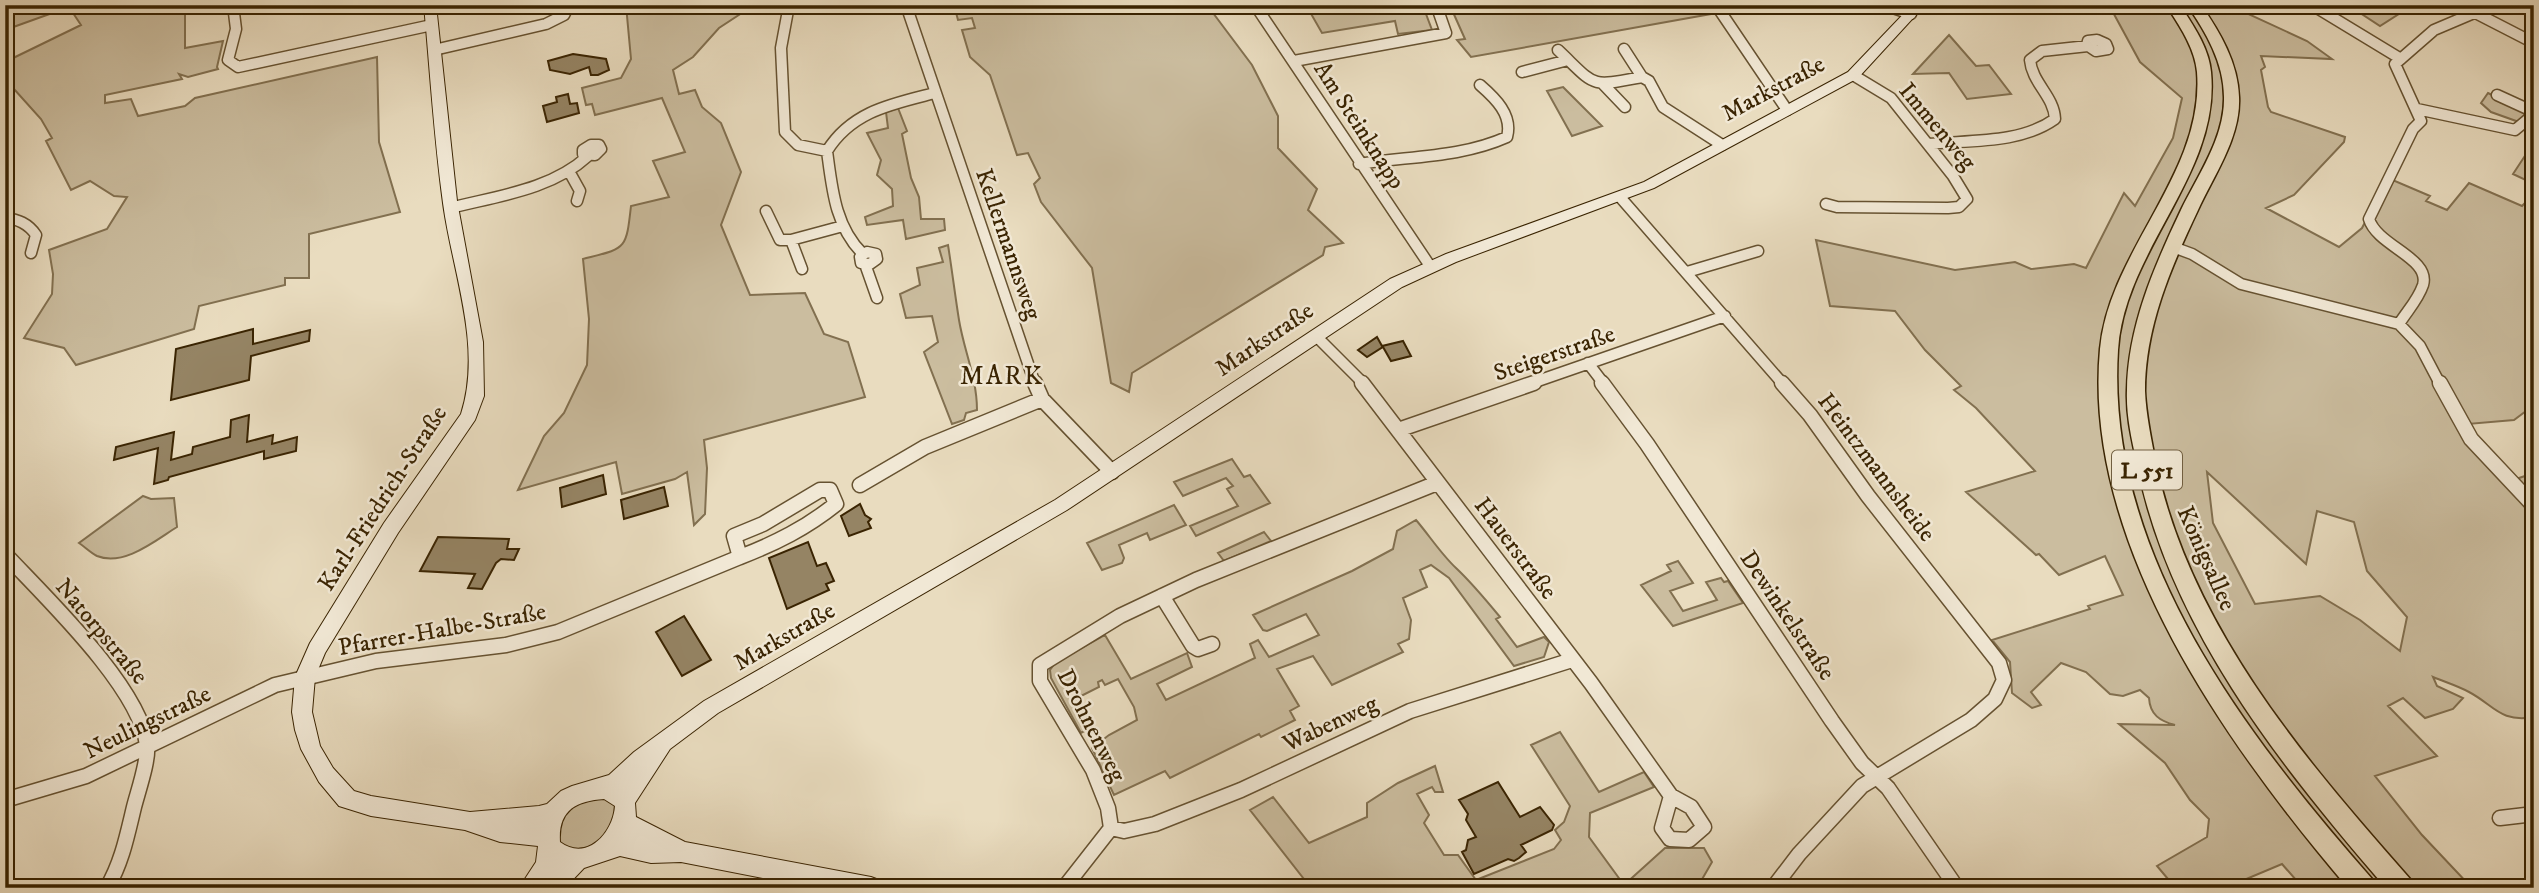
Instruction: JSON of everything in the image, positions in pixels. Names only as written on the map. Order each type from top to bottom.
[{"type":"main road","name":"Karl-Friedrich-Straße","points":[[430,5],[450,208],[476,358],[477,386],[473,407],[362,573],[317,649],[305,677],[302,712],[311,749],[343,797],[358,804],[465,820],[500,832],[533,834],[548,843]]},
{"type":"main road","name":"L 551","points":[[2174,5],[2196,47],[2204,70],[2205,107],[2193,146],[2133,264],[2115,311],[2109,347],[2108,400],[2119,477],[2137,533],[2164,598],[2218,696],[2271,774],[2364,888]]},
{"type":"main road","name":"Königsallee","points":[[2194,5],[2207,23],[2226,66],[2231,110],[2219,151],[2173,247],[2144,318],[2136,365],[2137,420],[2146,466],[2160,515],[2196,601],[2244,685],[2332,807],[2402,888]]},
{"type":"main road","name":"Markstraße","points":[[601,788],[616,782],[641,759],[711,707],[1009,536],[1112,472],[1380,293],[1430,266],[1649,186],[1853,75],[1915,10]]},
{"type":"main road","name":"Markstraße","points":[[624,812],[638,780],[651,767],[662,746]]},
{"type":"main road","points":[[530,888],[545,869],[549,821],[554,812],[576,794],[601,788],[617,794],[633,829],[660,839],[681,852]]},
{"type":"main road","name":"Karl-Friedrich-Straße","points":[[465,820],[539,816],[554,812]]},
{"type":"main road","points":[[548,843],[563,857],[579,859],[593,855],[607,847],[620,834],[624,812]]},
{"type":"main road","points":[[607,847],[620,846],[651,853],[681,852],[871,888]]},
{"type":"main road","points":[[549,888],[579,859]]},
{"type":"street","points":[[233,5],[236,29],[228,60],[238,67],[432,25]]},
{"type":"street","points":[[434,50],[546,24],[564,15],[569,5]]},
{"type":"street","points":[[789,5],[784,17],[781,49],[785,132],[789,140],[798,145],[827,151]]},
{"type":"street","name":"Kellermannsweg","points":[[906,5],[1042,399],[1112,472]]},
{"type":"street","name":"Am Steinknapp","points":[[1255,5],[1359,164],[1430,266]]},
{"type":"street","points":[[1294,61],[1446,33],[1439,13],[1441,5]]},
{"type":"street","points":[[1716,5],[1787,110]]},
{"type":"street","name":"Markstraße","points":[[1884,5],[1915,10]]},
{"type":"street","points":[[2312,5],[2401,59]]},
{"type":"street","points":[[2460,5],[2534,43]]},
{"type":"street","points":[[2399,324],[2418,293],[2424,279],[2423,274],[2411,260],[2374,232],[2369,225],[2369,219],[2413,129],[2421,121],[2396,66],[2434,30],[2474,13]]},
{"type":"street","points":[[1928,144],[2021,134],[2050,125],[2055,119],[2054,106],[2032,72],[2030,60],[2042,51],[2088,46]]},
{"type":"street","points":[[1624,49],[1663,107],[1722,145]]},
{"type":"street","points":[[1558,50],[1593,83],[1603,84],[1642,77]]},
{"type":"street","points":[[1522,72],[1531,65],[1568,60]]},
{"type":"street","name":"Immenweg","points":[[1826,204],[1868,208],[1959,207],[1964,204],[1967,195],[1891,97],[1853,75]]},
{"type":"street","points":[[1603,84],[1625,107]]},
{"type":"street","points":[[1359,164],[1388,158],[1450,154],[1489,145],[1507,137],[1510,127],[1504,113],[1495,99],[1480,85]]},
{"type":"street","points":[[877,298],[864,259],[844,226],[827,151],[842,128],[860,115],[935,93]]},
{"type":"street","points":[[2417,109],[2515,130],[2533,115],[2532,111],[2497,95]]},
{"type":"street","points":[[450,208],[570,173],[587,156]]},
{"type":"street","points":[[570,173],[580,191],[577,201]]},
{"type":"street","name":"Heintzmannsheide","points":[[1620,197],[1810,415],[1868,496],[1999,663],[2004,682],[1995,699],[1971,720],[1877,777]]},
{"type":"street","points":[[766,211],[780,240],[791,240],[844,226]]},
{"type":"street","points":[[5,217],[24,221],[32,228],[36,235],[31,253]]},
{"type":"street","points":[[791,240],[802,269]]},
{"type":"street","points":[[2173,247],[2192,254],[2241,284],[2399,324],[2411,333],[2423,352],[2465,430],[2534,506]]},
{"type":"street","points":[[1687,272],[1758,251]]},
{"type":"street","name":"Steigerstraße","points":[[1398,429],[1725,316]]},
{"type":"street","name":"Hauerstraße","points":[[1316,336],[1336,353],[1398,429],[1671,796]]},
{"type":"street","name":"Dewinkelstraße","points":[[1588,363],[1647,444],[1862,764],[1888,788],[1957,888]]},
{"type":"street","points":[[860,485],[893,461],[949,435],[1042,399]]},
{"type":"street","name":"Drohnenweg","points":[[1111,828],[1110,816],[1094,775],[1045,692],[1038,673],[1040,665],[1101,627],[1162,596],[1437,482]]},
{"type":"street","name":"Pfarrer-Halbe-Straße","points":[[305,677],[413,655],[527,641],[589,621],[740,558],[785,539],[836,504],[830,489],[820,490],[775,518],[734,536],[740,558]]},
{"type":"street","name":"Natorpstraße","points":[[5,554],[72,626],[127,693],[140,717],[148,747]]},
{"type":"street","points":[[1162,596],[1193,646],[1198,649],[1212,644]]},
{"type":"street","name":"Wabenweg","points":[[1111,828],[1124,831],[1155,824],[1237,792],[1409,711],[1572,660]]},
{"type":"street","name":"Neulingstraße","points":[[5,800],[81,778],[275,685],[305,677]]},
{"type":"street","points":[[107,888],[120,865],[148,747]]},
{"type":"street","points":[[1773,888],[1799,854],[1862,786],[1877,777]]},
{"type":"street","points":[[2500,818],[2534,814]]},
{"type":"street","points":[[1064,888],[1111,828]]},
{"type":"shaded area","points":[[41,5],[185,5],[185,48],[223,41],[218,69],[188,77],[179,74],[182,79],[105,95],[105,103],[131,99],[138,116],[185,106],[195,98],[377,57],[379,142],[400,212],[309,234],[309,278],[285,278],[285,285],[199,306],[194,329],[76,365],[64,348],[24,338],[52,294],[53,274],[49,250],[107,229],[127,197],[114,196],[90,181],[71,190],[46,141],[52,138],[41,119],[5,79],[5,62],[81,25],[69,7],[5,30],[5,16]]},
{"type":"shaded area","points":[[626,5],[754,5],[719,28],[693,57],[673,70],[679,94],[695,90],[702,107],[721,123],[741,172],[721,225],[750,295],[805,293],[824,334],[848,342],[865,397],[704,440],[707,468],[705,514],[694,525],[687,472],[675,479],[622,494],[616,462],[518,490],[544,436],[564,413],[587,365],[589,319],[583,259],[621,245],[625,240],[631,206],[669,197],[653,161],[685,152],[662,98],[595,115],[592,104],[586,105],[582,88],[621,78],[631,59]]},
{"type":"shaded area","points":[[954,5],[1207,5],[1252,65],[1278,116],[1278,148],[1317,189],[1308,210],[1343,243],[1325,247],[1323,255],[1132,373],[1129,392],[1111,383],[1092,268],[1041,202],[1034,184],[1040,178],[1028,153],[1017,155],[990,75],[970,57],[962,30],[975,28],[972,18],[958,20]]},
{"type":"shaded area","points":[[1306,5],[1428,5],[1426,14],[1432,30],[1398,34],[1395,21],[1322,33]]},
{"type":"shaded area","points":[[1455,5],[1704,5],[1711,14],[1471,57],[1457,40],[1465,39],[1452,10]]},
{"type":"shaded area","points":[[2109,5],[2229,5],[2307,41],[2332,59],[2261,56],[2265,67],[2261,70],[2271,112],[2345,137],[2344,142],[2294,195],[2266,208],[2339,247],[2362,228],[2388,178],[2430,196],[2426,201],[2447,210],[2469,183],[2522,206],[2534,194],[2534,405],[2514,420],[2467,424],[2513,480],[2534,473],[2534,717],[2505,715],[2469,692],[2433,677],[2437,686],[2463,698],[2453,709],[2425,718],[2403,698],[2388,706],[2437,756],[2375,776],[2422,835],[2472,888],[2303,888],[2282,864],[2225,888],[2150,888],[2168,879],[2157,866],[2207,837],[2209,819],[2190,800],[2165,763],[2119,724],[2175,725],[2157,716],[2151,709],[2149,698],[2140,690],[2123,696],[2110,694],[2086,672],[2061,663],[2031,692],[2041,705],[2032,708],[2012,693],[2010,662],[1992,640],[2090,609],[2088,606],[2123,595],[2105,556],[2059,575],[2039,554],[2036,555],[1966,492],[2035,471],[1976,408],[1954,390],[1961,386],[1925,350],[1895,311],[1830,306],[1816,240],[1955,270],[2015,262],[2031,269],[2074,264],[2086,268],[2124,193],[2135,206],[2173,138],[2182,98],[2140,62]],"holes":[[[2207,472],[2306,564],[2317,511],[2354,522],[2367,571],[2407,617],[2400,651],[2360,620],[2320,596],[2255,604],[2213,523]]]},
{"type":"shaded area","points":[[2348,5],[2396,5],[2405,10],[2380,26]]},
{"type":"shaded area","points":[[1949,35],[1976,66],[1989,65],[2011,94],[1967,99],[1949,73],[1913,74]]},
{"type":"shaded area","points":[[1563,87],[1602,126],[1572,136],[1547,91]]},
{"type":"shaded area","points":[[2488,93],[2528,113],[2519,122],[2491,112],[2481,103]]},
{"type":"shaded area","points":[[898,108],[907,131],[902,134],[911,178],[919,197],[921,219],[944,219],[945,230],[906,239],[903,220],[867,225],[865,217],[893,206],[892,189],[877,175],[881,160],[867,133],[888,128],[886,112]]},
{"type":"shaded area","points":[[2534,142],[2534,184],[2513,174]]},
{"type":"shaded area","points":[[948,245],[959,320],[975,387],[977,410],[966,413],[964,420],[952,424],[924,352],[938,342],[932,316],[906,318],[900,294],[920,285],[917,268],[943,262],[939,248]]},
{"type":"shaded area","points":[[1232,459],[1244,477],[1250,475],[1270,503],[1196,536],[1190,526],[1238,506],[1227,489],[1233,486],[1226,478],[1183,496],[1174,482]]},
{"type":"shaded area","points":[[143,496],[151,499],[174,498],[177,527],[139,551],[118,558],[97,556],[79,543]]},
{"type":"shaded area","points":[[1174,505],[1186,525],[1150,540],[1147,533],[1119,545],[1124,558],[1122,563],[1102,570],[1087,543]]},
{"type":"shaded area","points":[[1416,520],[1445,557],[1500,617],[1496,619],[1517,647],[1544,637],[1549,642],[1544,657],[1514,666],[1449,578],[1431,565],[1420,570],[1427,587],[1403,598],[1411,620],[1409,639],[1398,644],[1403,652],[1332,685],[1313,656],[1277,669],[1299,706],[1290,711],[1295,720],[1261,737],[1259,734],[1170,778],[1165,771],[1114,795],[1092,748],[1137,720],[1134,707],[1118,679],[1105,685],[1102,680],[1098,682],[1099,687],[1077,698],[1092,727],[1081,733],[1051,678],[1050,670],[1055,663],[1105,635],[1131,679],[1187,653],[1192,667],[1157,684],[1166,700],[1255,658],[1250,644],[1258,640],[1269,657],[1319,635],[1306,614],[1267,631],[1263,630],[1253,615],[1352,571],[1393,549],[1397,531]]},
{"type":"shaded area","points":[[1264,532],[1271,541],[1224,561],[1218,553]]},
{"type":"shaded area","points":[[1678,561],[1693,583],[1670,591],[1683,611],[1717,600],[1706,582],[1721,578],[1724,582],[1728,581],[1743,603],[1673,626],[1641,585],[1671,571],[1667,565]]},
{"type":"shaded area","points":[[1560,732],[1599,792],[1644,772],[1654,787],[1590,813],[1589,837],[1624,885],[1665,848],[1704,848],[1712,862],[1697,888],[1311,888],[1250,810],[1273,797],[1309,843],[1367,817],[1367,803],[1398,783],[1435,766],[1443,792],[1435,792],[1432,787],[1417,794],[1429,815],[1424,823],[1444,855],[1458,855],[1476,880],[1554,849],[1561,840],[1555,830],[1564,822],[1570,806],[1531,745]]},
{"type":"shaded area","points":[[597,794],[615,803],[613,832],[583,851],[560,847],[555,821],[559,814]]},
{"type":"building","points":[[573,54],[606,59],[609,70],[591,75],[589,67],[570,74],[550,70],[548,61]]},
{"type":"building","points":[[568,94],[570,104],[577,103],[579,113],[547,122],[543,106],[557,102],[556,97]]},
{"type":"building","points":[[253,329],[253,344],[310,330],[309,341],[251,356],[249,380],[171,400],[176,349]]},
{"type":"building","points":[[1377,337],[1382,346],[1403,341],[1411,356],[1391,361],[1383,347],[1367,357],[1358,350]]},
{"type":"building","points":[[249,415],[247,442],[273,435],[272,444],[297,437],[296,451],[264,459],[264,451],[169,477],[168,480],[154,484],[158,448],[114,460],[116,447],[174,432],[171,460],[192,454],[193,447],[230,437],[231,420]]},
{"type":"building","points":[[603,475],[606,494],[562,507],[560,488]]},
{"type":"building","points":[[664,487],[668,506],[624,519],[621,500]]},
{"type":"building","points":[[860,504],[865,515],[871,519],[868,522],[871,528],[849,536],[841,516]]},
{"type":"building","points":[[438,537],[509,539],[507,549],[519,549],[514,560],[501,559],[496,563],[482,589],[468,588],[475,574],[420,571]]},
{"type":"building","points":[[808,542],[817,566],[826,563],[834,581],[826,584],[829,590],[787,609],[769,558]]},
{"type":"building","points":[[684,616],[711,660],[682,676],[656,632]]},
{"type":"building","points":[[1498,782],[1520,817],[1540,807],[1554,825],[1552,830],[1521,845],[1526,852],[1519,858],[1514,861],[1508,859],[1474,874],[1462,852],[1466,850],[1468,840],[1476,837],[1466,820],[1468,814],[1459,800]]},
{"type":"district","name":"MARK","points":[[1002,375]]}]
